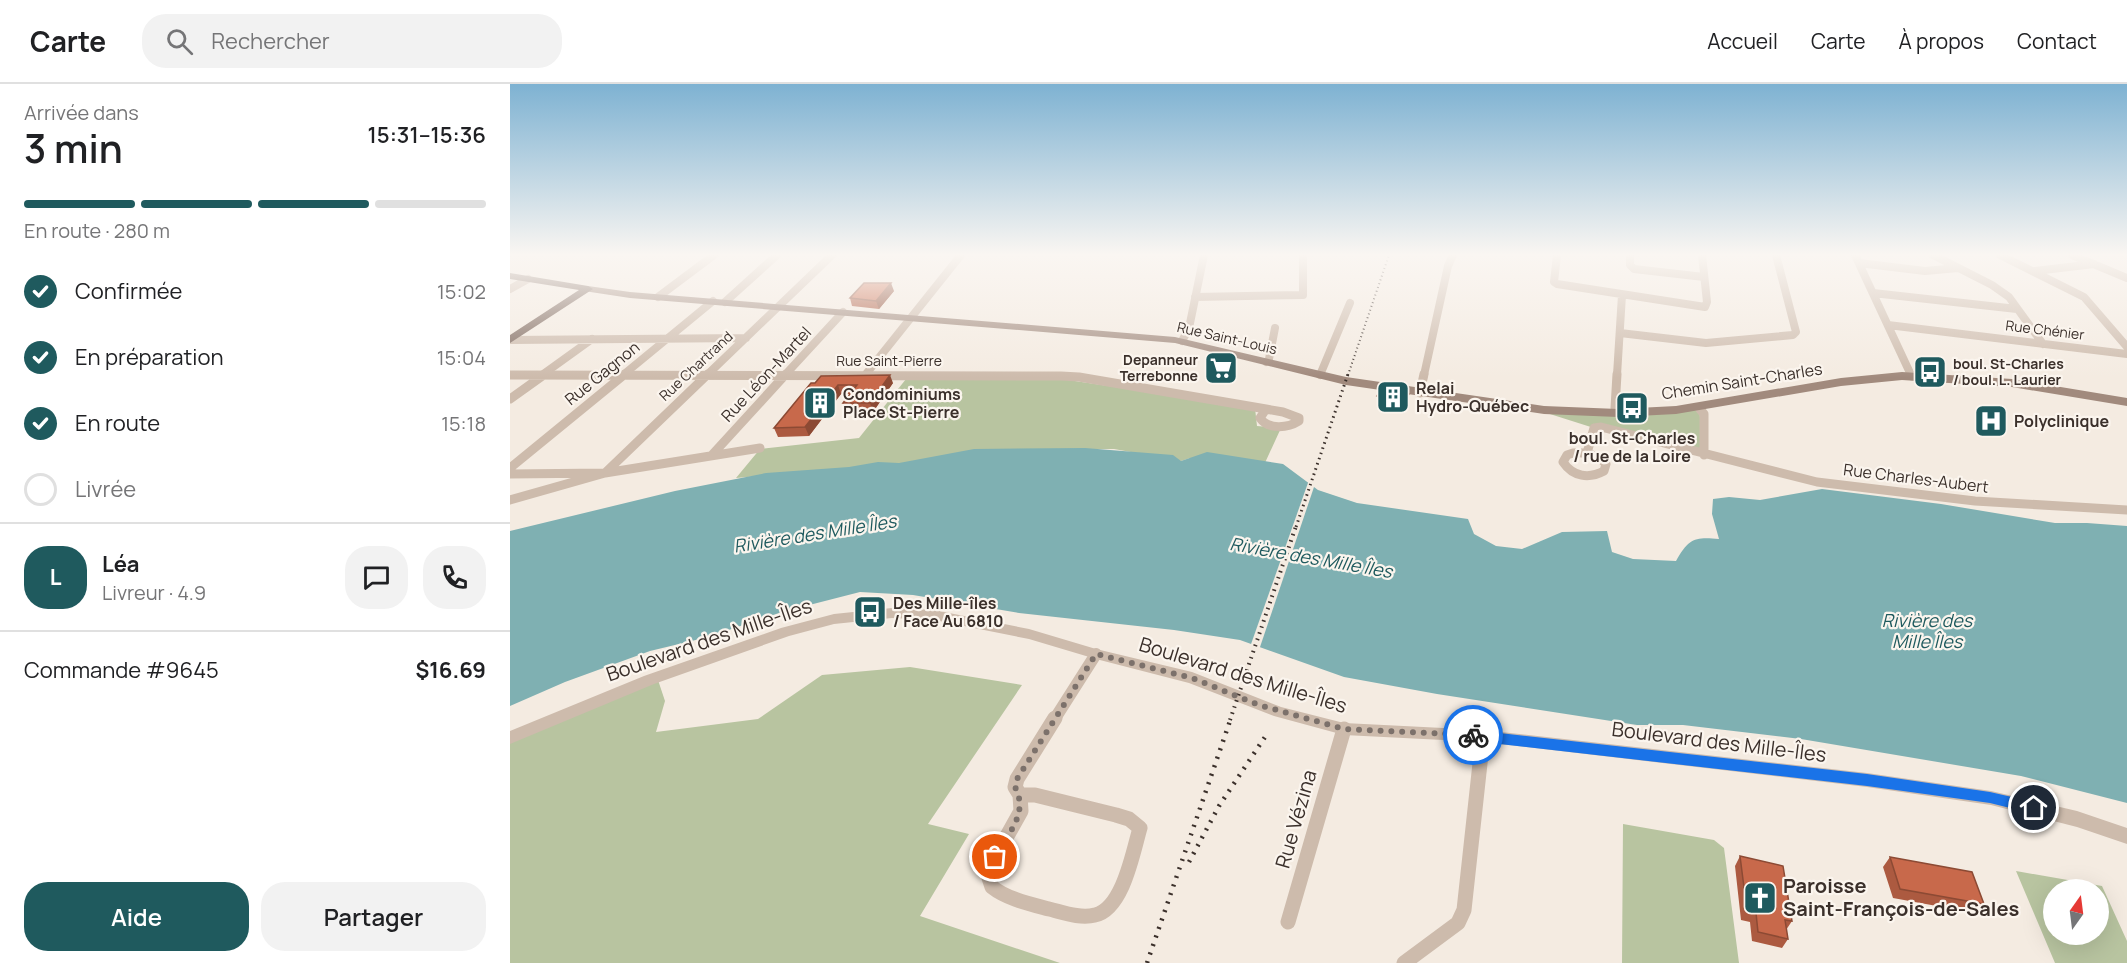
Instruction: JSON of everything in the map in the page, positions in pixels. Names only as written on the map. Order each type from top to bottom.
[{"type":"main road","points":[[510,340],[577,296]]},
{"type":"main road","name":"Rue Saint-Louis","points":[[649,296],[1182,341],[1324,376]]},
{"type":"main road","name":"Chemin Saint-Charles","points":[[1324,376],[1524,408],[1618,413],[1699,408],[1841,381],[1912,376],[2012,383],[2127,402]]},
{"type":"street","points":[[726,302],[732,296]]},
{"type":"street","name":"Rue Chartrand","points":[[605,473],[704,375],[789,296]]},
{"type":"street","points":[[866,375],[929,296]]},
{"type":"street","points":[[1182,341],[1189,328],[1195,297],[1301,296]]},
{"type":"street","points":[[1420,393],[1441,296]]},
{"type":"street","points":[[1618,413],[1615,408],[1622,296]]},
{"type":"street","points":[[1630,296],[1705,306],[1706,296]]},
{"type":"street","points":[[1620,333],[1706,343],[1793,335],[1796,332],[1787,296]]},
{"type":"street","points":[[1874,296],[1912,376]]},
{"type":"street","points":[[1900,296],[2017,309]]},
{"type":"street","points":[[2008,296],[2043,344]]},
{"type":"street","points":[[2082,296],[2127,347]]},
{"type":"street","name":"Rue Gagnon","points":[[510,468],[713,301]]},
{"type":"street","points":[[1324,376],[1350,303]]},
{"type":"street","name":"Rue Léon-Martel","points":[[711,456],[843,312]]},
{"type":"street","name":"Rue Chénier","points":[[1888,325],[2127,354]]},
{"type":"street","points":[[1266,362],[1269,359],[1275,328]]},
{"type":"street","points":[[510,340],[746,338]]},
{"type":"street","points":[[510,399],[592,339]]},
{"type":"street","name":"Rue Saint-Pierre","points":[[510,375],[1061,376],[1266,409]]},
{"type":"street","points":[[1699,408],[1704,414],[1704,455]]},
{"type":"street","name":"Rue Charles-Aubert","points":[[1587,453],[1594,428],[1601,427],[1704,455],[1828,483],[1975,501],[2127,510]]},
{"type":"street","points":[[510,500],[605,473],[760,448]]},
{"type":"street","points":[[510,474],[605,473]]},
{"type":"street","name":"Boulevard des Mille-Îles","points":[[510,738],[649,680],[786,632],[834,619],[892,613],[934,615],[1029,634],[1096,654],[1192,678],[1269,708],[1344,729],[1483,736],[1867,780],[1990,798],[2077,819],[2127,836]]},
{"type":"street","points":[[1020,795],[1035,795],[1116,815],[1129,819],[1140,828],[1131,859],[1114,901],[1107,910],[1093,916],[1072,915],[995,890],[989,882],[987,872],[1021,811],[1020,795],[1015,787],[1017,779],[1096,654]]},
{"type":"street","name":"Rue Vézina","points":[[1288,922],[1344,729]]},
{"type":"street","points":[[1404,963],[1458,923],[1464,910],[1483,736]]},
{"type":"green space","points":[[910,374],[1055,378],[1255,408],[1257,426],[1281,428],[1264,465],[1190,458],[1181,461],[1114,449],[1047,449],[959,454],[906,463],[736,478],[760,449],[859,438]]},
{"type":"green space","points":[[1531,408],[1586,412],[1699,408],[1704,455],[1594,428]]},
{"type":"green space","points":[[910,667],[1022,685],[928,824],[969,834],[920,916],[1060,963],[510,963],[510,732],[658,680],[665,701],[656,732],[758,719],[822,675]]},
{"type":"green space","points":[[1623,824],[1714,840],[1724,848],[1739,963],[1622,963]]},
{"type":"green space","points":[[2016,871],[2062,879],[2043,879],[2043,935]]},
{"type":"green space","points":[[2109,901],[2127,941],[2127,963],[2055,963],[2047,945],[2109,945]]},
{"type":"water","name":"Rivière des Mille Îles","points":[[1085,448],[1173,455],[1181,461],[1207,452],[1283,464],[1318,490],[1357,503],[1468,519],[1474,534],[1496,546],[1522,549],[1562,532],[1607,531],[1612,552],[1633,559],[1676,561],[1689,543],[1704,538],[1719,539],[1712,514],[1713,499],[1729,497],[1760,500],[1822,489],[1941,504],[2055,523],[2127,526],[2127,803],[2021,776],[1801,739],[1683,725],[1637,725],[1344,677],[1240,640],[1174,630],[1019,613],[913,595],[860,592],[782,612],[708,637],[650,651],[565,682],[510,706],[510,531],[675,491],[766,473],[849,467],[878,462],[899,463],[974,449]]},
{"type":"pier","points":[[1309,480],[1315,484],[1259,650],[1250,647]]},
{"type":"building","points":[[852,296],[880,296],[876,301],[850,298]]},
{"type":"building","points":[[890,375],[870,403],[843,403],[857,385],[838,385],[805,427],[774,428],[811,383],[815,383],[821,376]]},
{"type":"building","name":"Relai Hydro-Québec","points":[[1381,389],[1409,394],[1405,400],[1377,396]]},
{"type":"building","name":"Paroisse Saint-François-de-Sales","points":[[1740,856],[1783,866],[1792,921],[1785,920],[1788,939],[1758,932],[1756,913],[1747,911]]},
{"type":"building","points":[[1890,857],[1972,872],[1984,904],[1900,889]]},
{"type":"railway","points":[[1348,375],[1375,296]]},
{"type":"railway","points":[[1296,527],[1348,374]]},
{"type":"railway","points":[[1230,720],[1296,526]]},
{"type":"railway","points":[[1147,963],[1231,718]]},
{"type":"railway","points":[[1189,862],[1219,806],[1265,737]]},
{"type":"way so far","points":[[995,857],[1021,811],[1020,795],[1015,787],[1017,779],[1096,654],[1192,678],[1279,712],[1344,729],[1473,735]]},
{"type":"place","name":"Depanneur Terrebonne","points":[[1221,368]]},
{"type":"place","name":"boul. St-Charles / boul. L. Laurier","points":[[1930,372]]},
{"type":"place","name":"Relai Hydro-Québec","points":[[1393,397]]},
{"type":"place","name":"Condominiums Place St-Pierre","points":[[820,403]]},
{"type":"place","name":"boul. St-Charles / rue de la Loire","points":[[1632,408]]},
{"type":"place","name":"Polyclinique","points":[[1991,421]]},
{"type":"place","name":"Des Mille-îles / Face Au 6810","points":[[870,612]]},
{"type":"place","name":"Paroisse Saint-François-de-Sales","points":[[1760,898]]},
{"type":"route","points":[[1473,735],[1867,780],[1990,798],[2034,808]]}]
